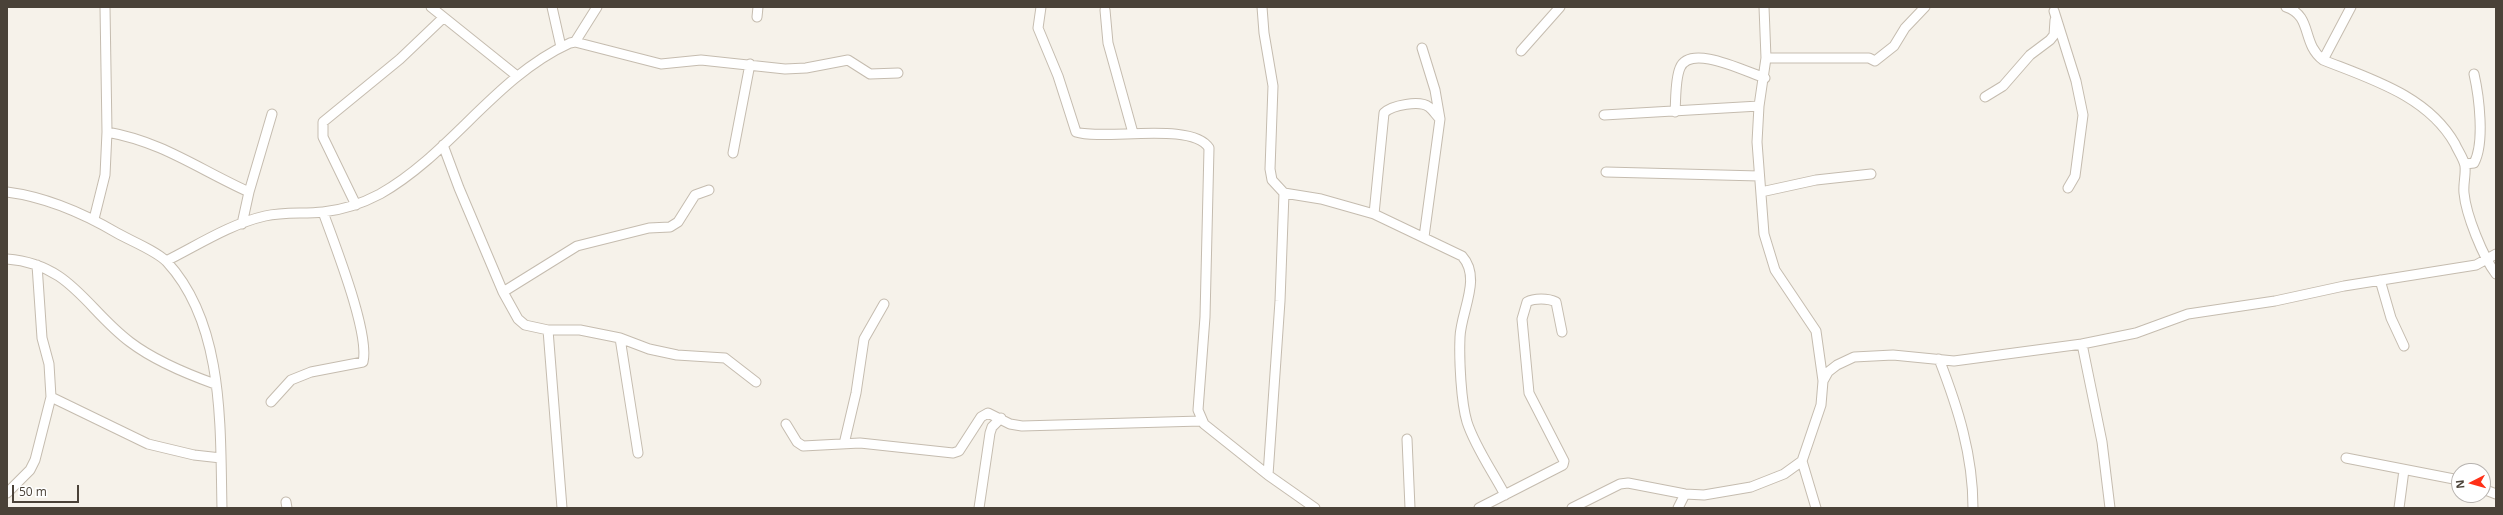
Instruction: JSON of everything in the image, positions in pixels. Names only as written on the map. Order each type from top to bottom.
[{"type":"street","points":[[94,219],[105,175],[107,132],[105,7]]},
{"type":"street","points":[[431,7],[517,76]]},
{"type":"street","points":[[552,7],[561,47]]},
{"type":"street","points":[[575,42],[597,7]]},
{"type":"street","points":[[757,17],[758,7]]},
{"type":"street","points":[[1041,7],[1038,28],[1058,76],[1076,132],[1133,133],[1201,139],[1209,148],[1205,317],[1198,410],[1201,421],[1268,475],[1315,508]]},
{"type":"street","points":[[1262,7],[1264,33],[1273,86],[1270,169],[1272,180],[1284,193],[1322,199],[1374,214],[1462,256],[1470,269],[1469,293],[1460,336],[1464,408],[1473,436],[1505,495]]},
{"type":"street","points":[[1521,51],[1560,7]]},
{"type":"street","points":[[1764,7],[1766,58],[1765,78],[1759,106],[1759,176],[1764,234],[1775,270],[1816,331],[1823,381],[1821,405],[1802,461],[1816,508]]},
{"type":"street","points":[[1766,58],[1869,58],[1875,61],[1894,46],[1905,28],[1925,7]]},
{"type":"street","points":[[2286,7],[2297,11],[2302,17],[2309,44],[2314,53],[2323,60],[2391,88],[2417,102],[2446,130],[2465,164],[2464,193],[2486,261],[2496,274]]},
{"type":"street","points":[[2323,60],[2351,7]]},
{"type":"street","points":[[1985,97],[2004,86],[2030,55],[2050,40],[2055,29],[2054,9]]},
{"type":"street","points":[[2054,9],[2076,81],[2083,115],[2075,176],[2068,188]]},
{"type":"street","points":[[1105,10],[1108,43],[1133,133]]},
{"type":"street","points":[[356,205],[323,137],[323,122],[400,59],[443,18]]},
{"type":"street","points":[[166,261],[242,224],[265,216],[323,212],[356,205],[398,183],[443,145],[517,76],[532,64],[561,47],[575,42],[661,64],[701,60],[750,64],[767,68],[806,68],[848,60],[870,74],[898,73]]},
{"type":"street","points":[[1422,48],[1435,90],[1440,119],[1424,237]]},
{"type":"street","points":[[1675,112],[1679,69],[1683,62],[1693,57],[1704,57],[1765,78]]},
{"type":"street","points":[[734,153],[750,64]]},
{"type":"street","points":[[2465,164],[2474,163],[2477,152],[2481,104],[2474,74]]},
{"type":"street","points":[[1374,214],[1384,113],[1391,108],[1420,103],[1430,108],[1440,119]]},
{"type":"street","points":[[1604,115],[1759,106]]},
{"type":"street","points":[[242,224],[249,192],[272,114]]},
{"type":"street","points":[[107,132],[139,139],[182,156],[249,192]]},
{"type":"street","points":[[443,145],[462,196],[503,292],[518,319],[525,325],[548,330],[580,330],[620,338],[649,349],[677,355],[725,358],[756,382]]},
{"type":"street","points":[[1606,172],[1759,176]]},
{"type":"street","points":[[1761,192],[1816,180],[1871,174]]},
{"type":"street","points":[[503,292],[577,246],[649,228],[670,227],[678,222],[695,195],[709,190]]},
{"type":"street","points":[[7,191],[31,196],[94,219],[166,261],[194,300],[206,331],[215,384],[220,424],[222,508]]},
{"type":"street","points":[[1268,475],[1275,353],[1280,301],[1284,193]]},
{"type":"street","points":[[271,402],[278,391],[291,380],[311,372],[362,362],[362,341],[350,285],[323,212]]},
{"type":"street","points":[[1823,381],[1828,372],[1837,365],[1854,357],[1893,355],[1954,361],[2082,344],[2136,333],[2188,314],[2276,301],[2380,280],[2476,265],[2486,261],[2496,254]]},
{"type":"street","points":[[7,259],[37,265],[63,277],[130,342],[193,376],[215,384]]},
{"type":"street","points":[[7,493],[30,470],[35,460],[51,397],[49,364],[42,338],[37,265]]},
{"type":"street","points":[[2380,280],[2391,318],[2404,346]]},
{"type":"street","points":[[1479,508],[1561,467],[1564,461],[1529,393],[1522,319],[1527,302],[1531,300],[1552,300],[1556,302],[1562,332]]},
{"type":"street","points":[[844,444],[856,393],[864,339],[868,328],[884,304]]},
{"type":"street","points":[[548,330],[562,508]]},
{"type":"street","points":[[620,338],[638,453]]},
{"type":"street","points":[[2082,344],[2102,442],[2110,508]]},
{"type":"street","points":[[1939,359],[1954,398],[1969,452],[1973,482],[1973,508]]},
{"type":"street","points":[[51,397],[148,444],[194,455],[221,458]]},
{"type":"street","points":[[786,424],[797,442],[803,446],[860,443],[957,453],[984,414],[993,414],[1010,424],[1035,426],[1201,421]]},
{"type":"street","points":[[979,508],[990,433],[992,428],[1001,418]]},
{"type":"street","points":[[1407,439],[1410,508]]},
{"type":"street","points":[[2346,458],[2451,479]]},
{"type":"street","points":[[1572,508],[1604,491],[1628,483],[1685,494],[1704,495],[1751,487],[1784,474],[1802,461]]},
{"type":"street","points":[[2399,508],[2404,470]]},
{"type":"street","points":[[1678,508],[1685,494]]}]
